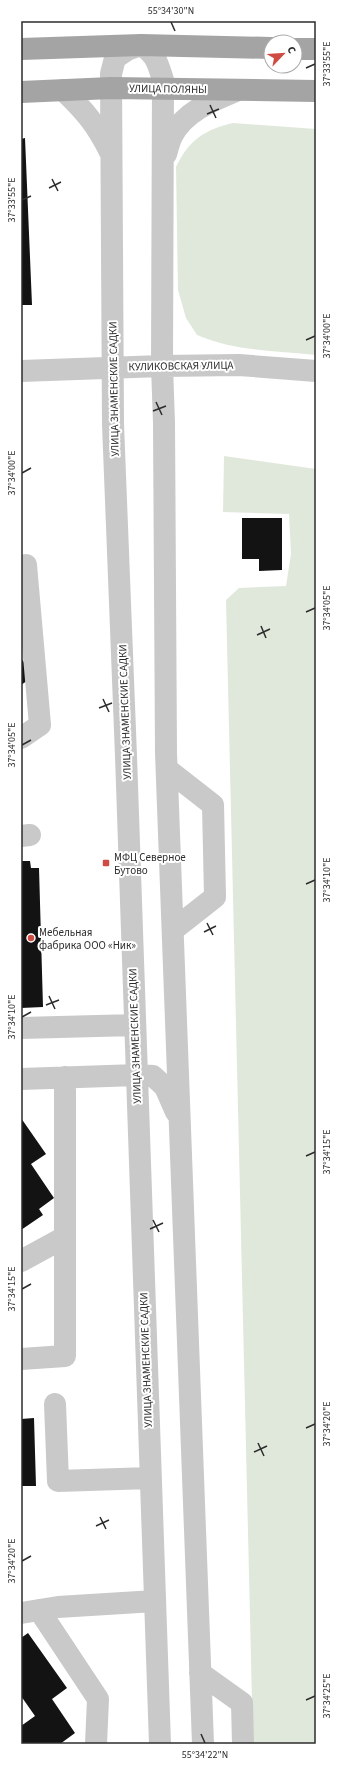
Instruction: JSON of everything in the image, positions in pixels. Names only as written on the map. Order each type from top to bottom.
[{"type":"main road","points":[[21,49],[141,45],[263,48]]},
{"type":"main road","points":[[303,49],[316,49]]},
{"type":"main road","name":"УЛИЦА ПОЛЯНЫ","points":[[21,92],[111,88],[316,91]]},
{"type":"street","name":"УЛИЦА ЗНАМЕНСКИЕ САДКИ","points":[[141,45],[127,50],[114,58],[111,74],[113,156],[112,368],[160,1744]]},
{"type":"street","points":[[141,45],[151,51],[157,59],[164,89],[162,366],[164,423],[167,769],[203,1744]]},
{"type":"street","points":[[63,90],[87,112],[98,128],[113,156]]},
{"type":"street","points":[[163,165],[172,136],[190,114],[207,103],[238,90]]},
{"type":"street","name":"КУЛИКОВСКАЯ УЛИЦА","points":[[21,371],[239,365],[316,371]]},
{"type":"street","points":[[21,566],[26,565],[40,726],[21,738]]},
{"type":"street","points":[[167,769],[213,805],[215,897],[173,930]]},
{"type":"street","points":[[21,1028],[135,1026]]},
{"type":"street","points":[[21,1079],[137,1075],[153,1076],[165,1087],[174,1103],[181,1127]]},
{"type":"street","points":[[21,1359],[65,1356],[65,1077]]},
{"type":"street","points":[[21,1261],[65,1237]]},
{"type":"street","points":[[55,1404],[58,1481],[150,1478]]},
{"type":"street","points":[[96,1744],[98,1699],[30,1612],[58,1606],[155,1601]]},
{"type":"street","points":[[200,1673],[242,1703],[243,1744]]},
{"type":"shaded area","points":[[233,123],[316,129],[316,355],[255,350],[211,340],[197,335],[186,318],[178,290],[176,167],[186,150],[198,138],[214,129]]},
{"type":"shaded area","points":[[224,456],[316,469],[316,1744],[253,1744],[226,600],[239,588],[286,586],[291,554],[289,514],[223,512]]},
{"type":"building","points":[[25,138],[32,305],[21,305],[21,139]]},
{"type":"building","points":[[242,518],[282,518],[282,570],[259,571],[259,559],[242,559]]},
{"type":"building","points":[[21,658],[34,676],[21,685]]},
{"type":"building","name":"Мебельная фабрика ООО «Ник»","points":[[21,861],[30,861],[31,868],[39,868],[43,1007],[21,1008]]},
{"type":"building","points":[[21,1118],[46,1154],[31,1164],[54,1198],[39,1209],[43,1215],[21,1230]]},
{"type":"building","points":[[34,1418],[36,1486],[21,1486],[21,1419]]},
{"type":"building","points":[[28,1633],[67,1688],[52,1699],[75,1733],[60,1744],[21,1744],[21,1726],[35,1716],[21,1696],[21,1638]]},
{"type":"place","name":"МФЦ Северное Бутово","points":[[106,863]]},
{"type":"place","name":"Мебельная фабрика ООО «Ник»","points":[[31,938]]}]
